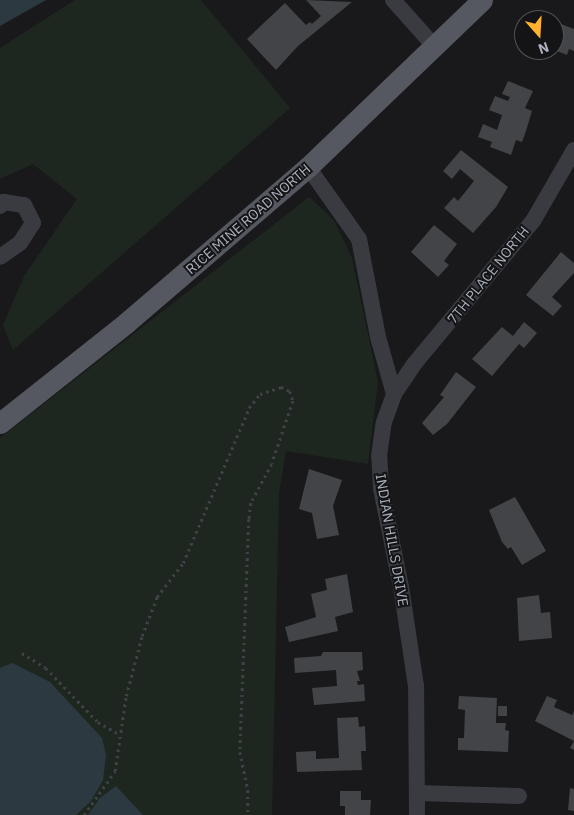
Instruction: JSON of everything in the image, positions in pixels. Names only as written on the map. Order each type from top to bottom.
[{"type":"main road","name":"RICE MINE ROAD NORTH","points":[[2,417],[126,323],[308,167],[482,0]]},
{"type":"street","points":[[393,0],[435,47]]},
{"type":"street","name":"7TH PLACE NORTH","points":[[394,394],[414,363],[533,221],[574,150]]},
{"type":"street","points":[[308,167],[359,238],[378,337],[394,394]]},
{"type":"street","points":[[0,206],[4,202],[24,204],[33,223],[20,243],[0,257]]},
{"type":"street","name":"INDIAN HILLS DRIVE","points":[[394,394],[384,422],[379,456],[381,489],[401,587],[416,686],[417,815]]},
{"type":"street","points":[[418,793],[519,796]]},
{"type":"path","points":[[84,815],[115,771],[119,734],[150,616],[157,597],[184,563],[240,425],[260,394],[275,388],[288,389],[292,397],[290,412],[272,464],[251,503],[248,519],[240,752],[248,790],[248,815]]},
{"type":"path","points":[[22,653],[46,668],[98,722],[119,734]]},
{"type":"shaded area","points":[[0,0],[46,0],[0,26]]},
{"type":"shaded area","points":[[75,0],[201,0],[290,108],[13,350],[3,325],[24,276],[77,199],[33,164],[0,179],[0,48]]},
{"type":"shaded area","points":[[309,197],[334,220],[352,258],[378,382],[368,464],[286,451],[279,494],[272,815],[0,815],[0,438]]},
{"type":"shaded area","points":[[12,663],[50,682],[102,738],[106,755],[103,780],[91,801],[76,815],[0,815],[0,668]]},
{"type":"shaded area","points":[[116,786],[143,815],[88,815],[100,798]]},
{"type":"building","points":[[306,0],[352,2],[298,46],[276,70],[247,39],[285,3],[306,25],[310,22],[312,24],[321,16]]},
{"type":"building","points":[[564,25],[574,29],[574,51],[569,49],[567,55],[564,54]]},
{"type":"building","points":[[508,81],[533,91],[525,108],[532,111],[526,131],[522,142],[516,140],[511,155],[490,147],[492,142],[478,137],[483,124],[497,130],[502,115],[489,110],[495,96],[508,101],[510,97],[502,94]]},
{"type":"building","points":[[461,150],[508,187],[496,207],[473,233],[444,208],[454,197],[458,201],[474,181],[460,169],[452,179],[443,171]]},
{"type":"building","points":[[434,225],[457,244],[444,261],[449,265],[438,277],[411,252]]},
{"type":"building","points":[[561,252],[574,263],[574,273],[552,297],[562,306],[553,316],[526,295]]},
{"type":"building","points":[[524,322],[537,333],[524,348],[519,344],[492,376],[472,359],[502,327],[513,336]]},
{"type":"building","points":[[456,372],[476,387],[447,424],[433,435],[422,423],[444,397],[440,395]]},
{"type":"building","points":[[309,469],[342,480],[333,506],[339,535],[317,539],[312,513],[299,509]]},
{"type":"building","points":[[515,497],[546,551],[522,565],[511,547],[508,549],[502,542],[489,510]]},
{"type":"building","points":[[347,574],[353,612],[335,617],[338,631],[289,642],[285,627],[316,617],[311,594],[327,590],[325,579]]},
{"type":"building","points":[[539,595],[541,613],[550,612],[552,638],[519,641],[517,598]]},
{"type":"building","points":[[323,652],[362,652],[363,670],[357,671],[360,681],[357,681],[358,685],[364,684],[365,701],[314,705],[312,688],[337,686],[336,670],[295,673],[294,658],[321,656]]},
{"type":"building","points":[[459,696],[497,698],[496,723],[506,723],[505,730],[509,731],[508,752],[458,750],[458,738],[464,738],[465,710],[458,709]]},
{"type":"building","points":[[547,696],[557,700],[554,707],[572,715],[574,711],[574,741],[535,721]]},
{"type":"building","points":[[498,706],[507,706],[507,716],[498,716]]},
{"type":"building","points":[[358,717],[359,727],[365,726],[366,751],[361,751],[362,770],[297,772],[296,752],[316,751],[316,759],[339,758],[337,718]]},
{"type":"building","points":[[574,741],[574,750],[570,748]]},
{"type":"building","points":[[570,788],[574,789],[574,811],[568,810]]},
{"type":"building","points":[[340,791],[361,791],[361,800],[371,800],[370,815],[345,815],[345,806],[340,806]]}]
